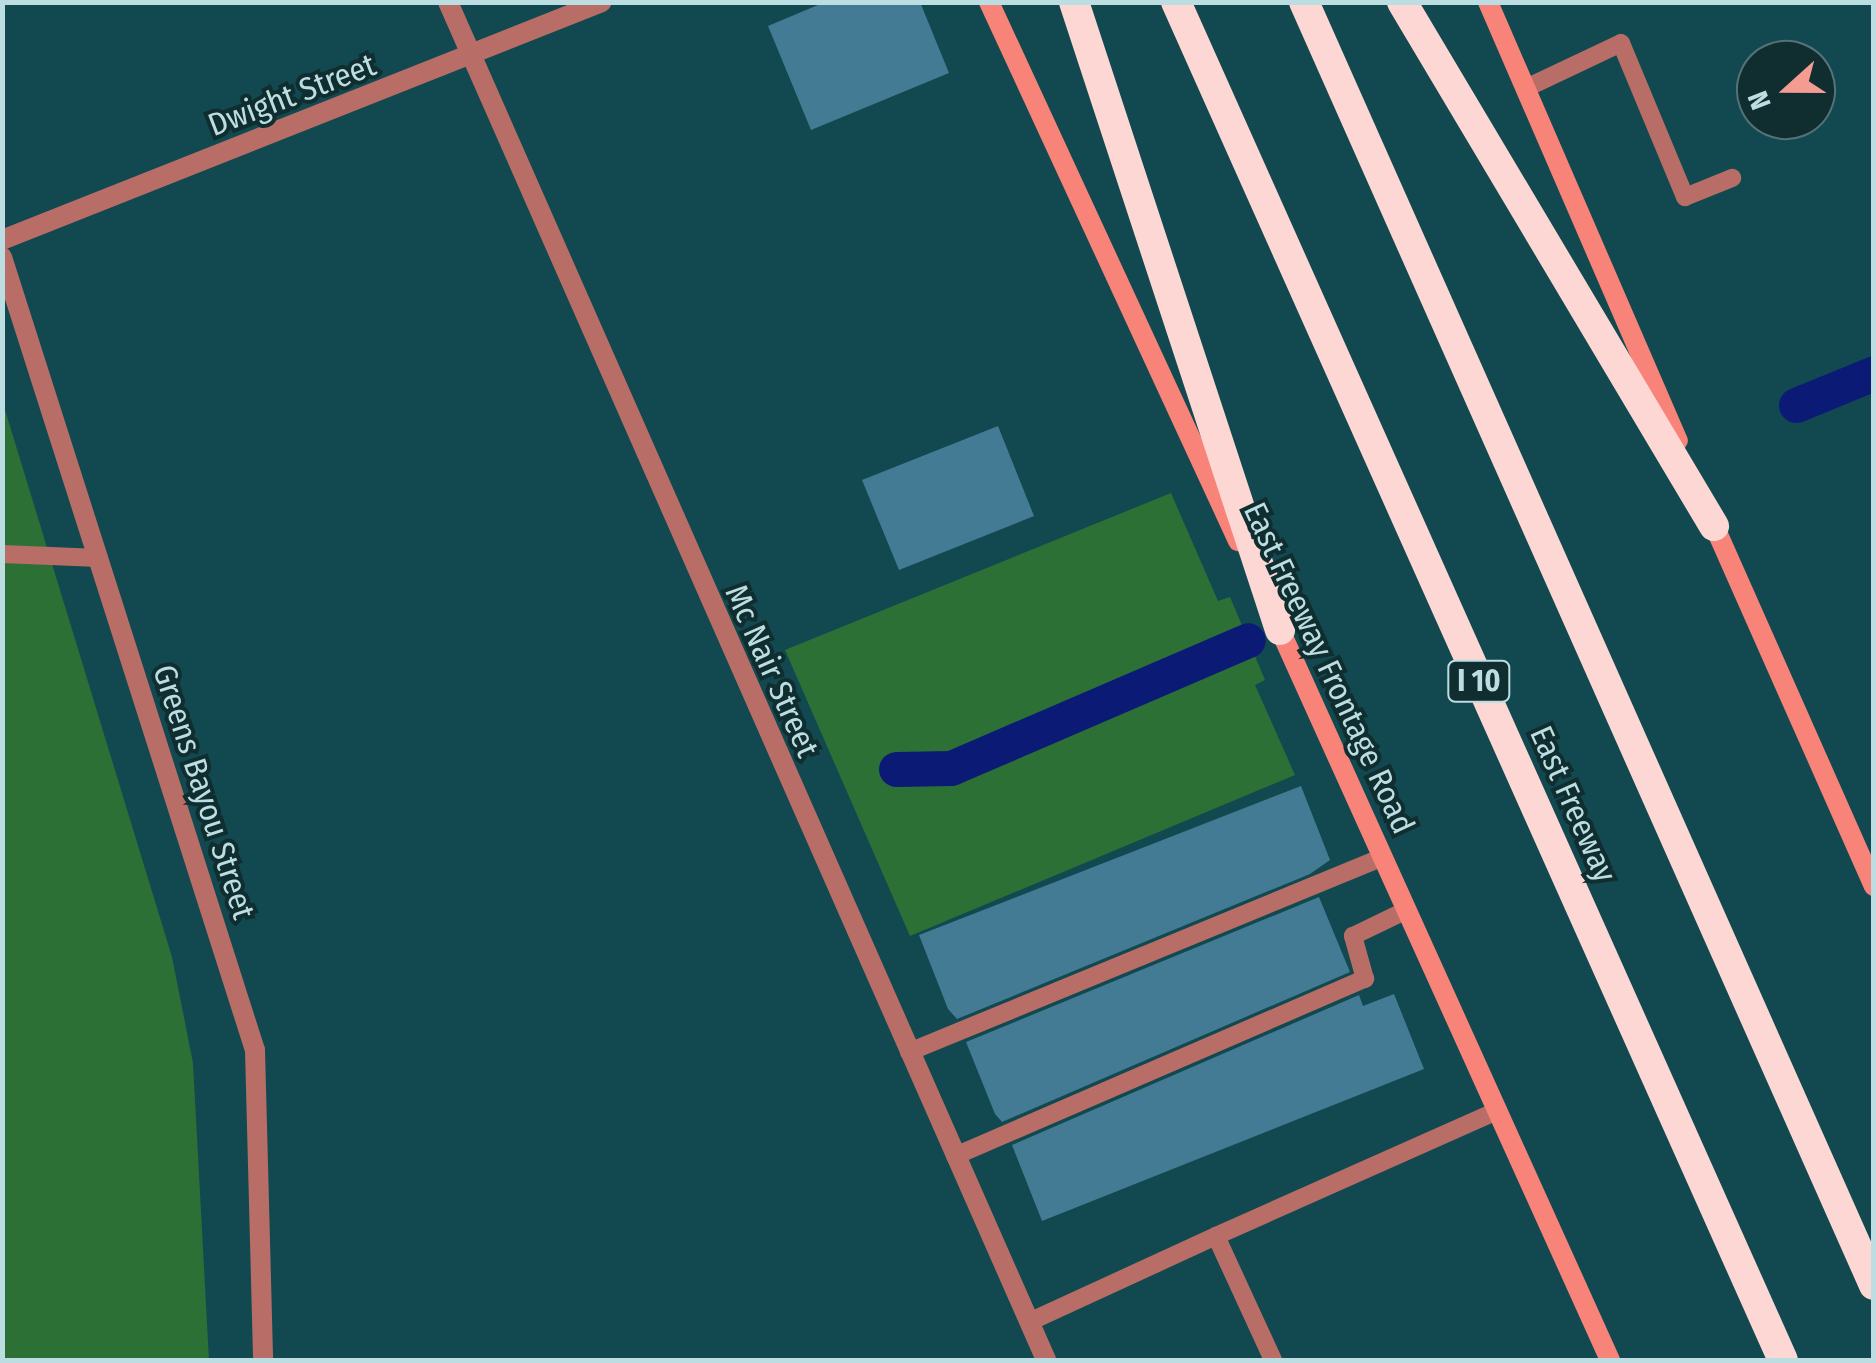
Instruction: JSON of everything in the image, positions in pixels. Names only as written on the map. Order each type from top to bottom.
[{"type":"highway","points":[[1074,2],[1280,630]]},
{"type":"highway","name":"East Freeway","points":[[1176,2],[1783,1360]]},
{"type":"highway","points":[[1304,2],[1874,1285]]},
{"type":"highway","points":[[1402,2],[1714,526]]},
{"type":"main road","name":"East Freeway Frontage Road","points":[[989,2],[1280,630],[1610,1360]]},
{"type":"main road","points":[[1488,2],[1874,886]]},
{"type":"street","name":"Mc Nair Street","points":[[448,2],[1046,1360]]},
{"type":"street","name":"Dwight Street","points":[[2,240],[471,58],[602,2]]},
{"type":"street","name":"Greens Bayou Street","points":[[2,256],[255,1050],[262,1360]]},
{"type":"lane","points":[[1526,88],[1622,43],[1685,197],[1732,178]]},
{"type":"lane","points":[[3,555],[98,558]]},
{"type":"lane","points":[[909,1052],[1383,858]]},
{"type":"lane","points":[[956,1156],[1365,979],[1353,936],[1406,910]]},
{"type":"lane","points":[[1030,1322],[1497,1111]]},
{"type":"lane","points":[[1216,1236],[1272,1360]]},
{"type":"green space","points":[[2,400],[172,957],[193,1063],[209,1360],[3,1360]]},
{"type":"green space","points":[[1171,493],[1218,601],[1230,597],[1265,680],[1255,685],[1295,775],[910,936],[785,650]]},
{"type":"building","points":[[825,2],[920,2],[949,73],[811,130],[768,26]]},
{"type":"building","points":[[998,426],[1034,516],[899,570],[862,480]]},
{"type":"building","points":[[1301,786],[1330,860],[1310,874],[957,1019],[948,1009],[919,935]]},
{"type":"building","points":[[1319,897],[1350,972],[1002,1122],[995,1114],[966,1042]]},
{"type":"building","points":[[1394,994],[1424,1069],[1042,1221],[1012,1145],[1359,995],[1363,1006]]},
{"type":"waterway","points":[[1796,405],[1874,373]]},
{"type":"waterway","points":[[896,769],[951,768],[1248,640]]}]
